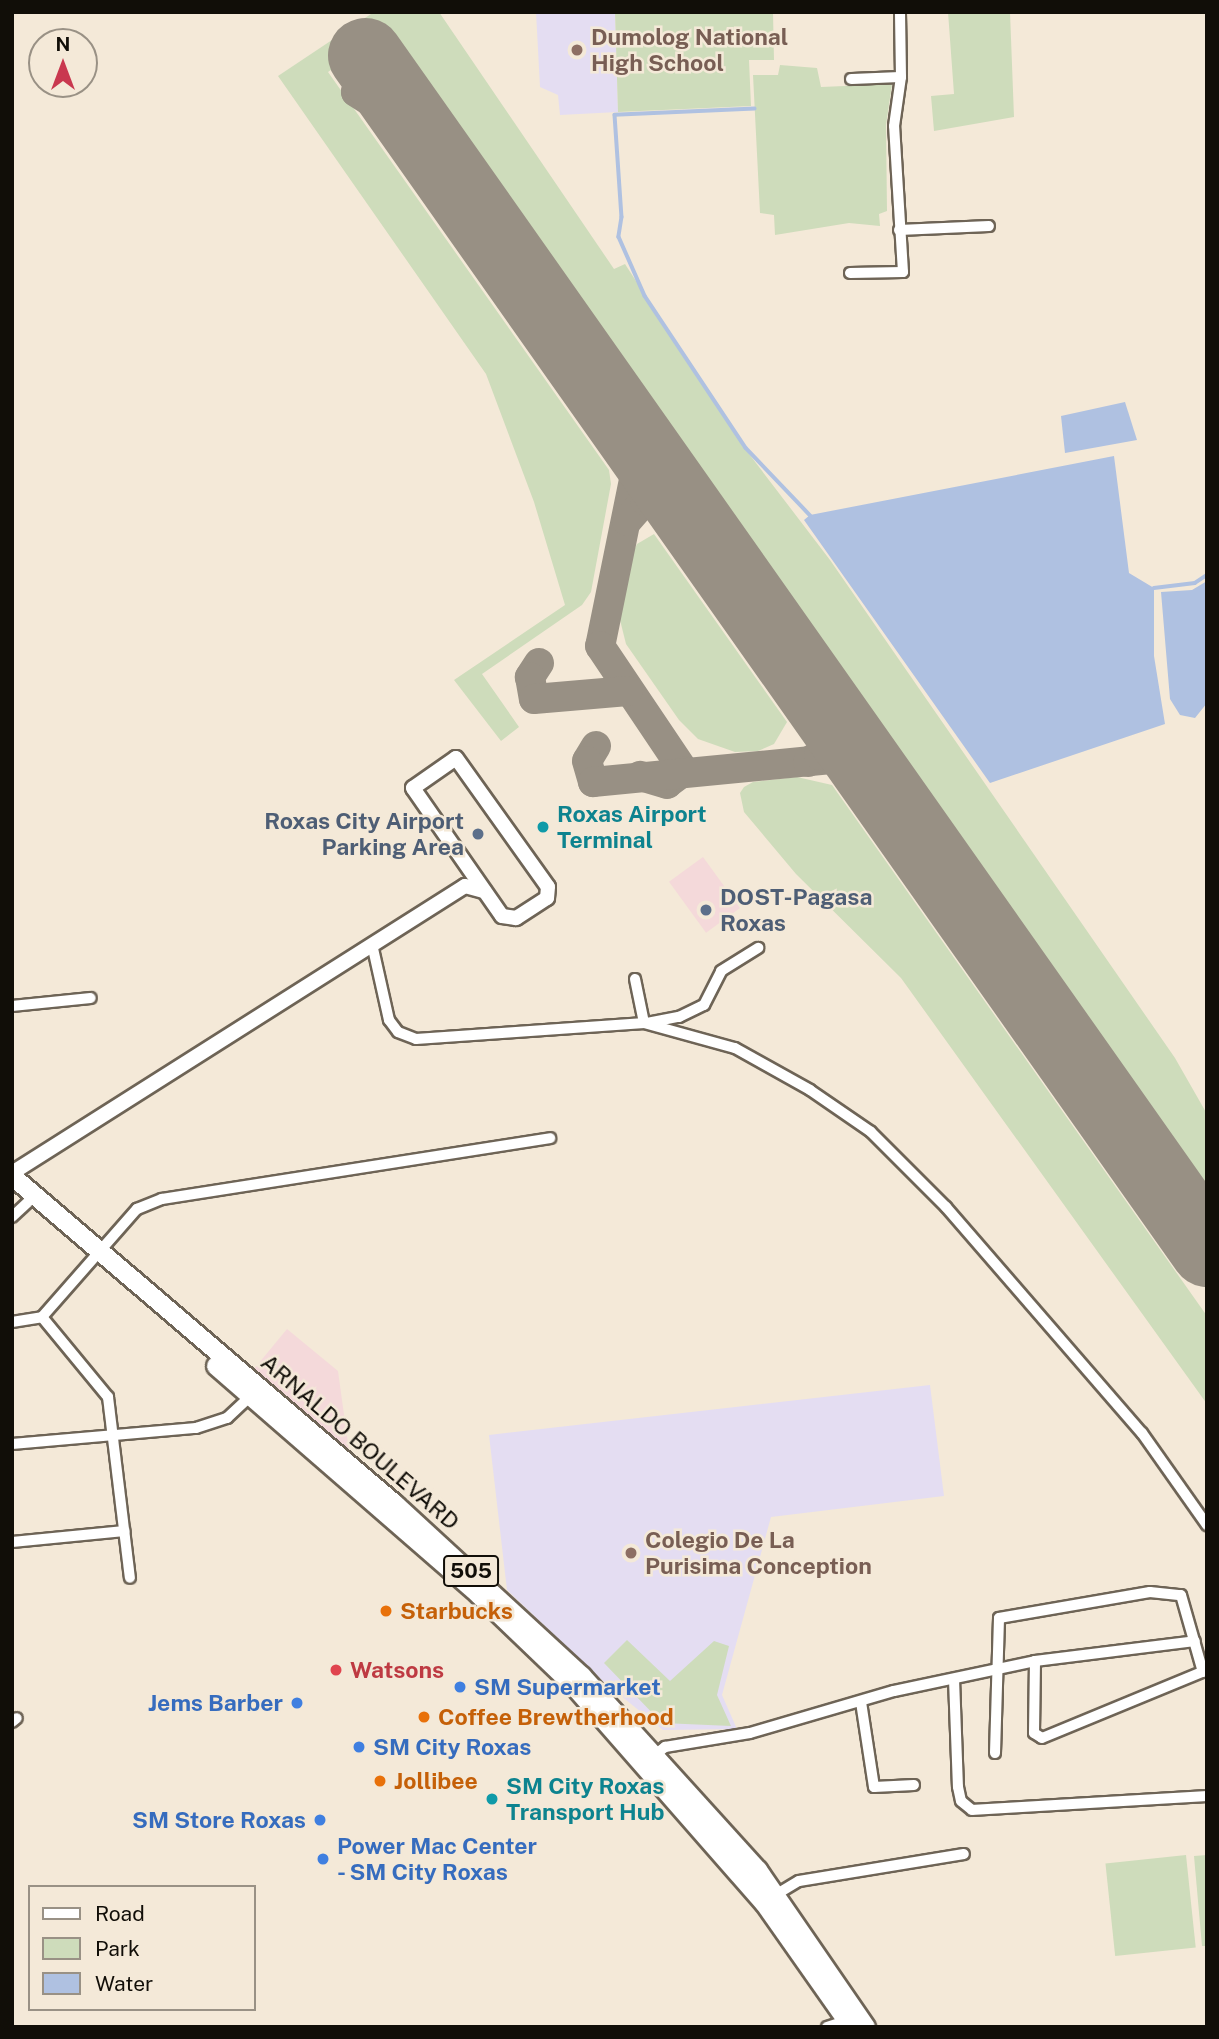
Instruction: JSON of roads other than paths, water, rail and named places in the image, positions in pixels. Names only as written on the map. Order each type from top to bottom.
[{"type":"highway","name":"ARNALDO BOULEVARD","points":[[12,1174],[95,1255]]},
{"type":"highway","name":"ARNALDO BOULEVARD","points":[[12,1190],[95,1255],[483,1590],[635,1743],[770,1899]]},
{"type":"highway","name":"ARNALDO BOULEVARD","points":[[635,1743],[654,1755],[770,1899],[856,2022]]},
{"type":"street","points":[[850,273],[903,272],[894,126],[901,77],[900,12]]},
{"type":"street","points":[[851,79],[901,77]]},
{"type":"street","points":[[900,230],[989,226]]},
{"type":"street","points":[[456,758],[549,892],[522,915],[509,918],[502,915],[484,891],[413,788],[456,758]]},
{"type":"street","points":[[465,886],[468,867]]},
{"type":"street","points":[[12,1174],[465,886],[484,891]]},
{"type":"street","points":[[372,944],[389,1020],[398,1032],[416,1039],[644,1023],[679,1017],[704,1005],[721,971],[758,948]]},
{"type":"street","points":[[635,979],[644,1023]]},
{"type":"street","points":[[12,1006],[90,998]]},
{"type":"street","points":[[644,1023],[735,1048],[810,1090],[871,1132],[1019,1289],[1142,1433],[1207,1525]]},
{"type":"street","points":[[12,1322],[42,1317],[137,1209],[162,1199],[550,1138]]},
{"type":"street","points":[[12,1217],[27,1203]]},
{"type":"street","points":[[42,1317],[103,1387],[115,1436],[130,1578]]},
{"type":"street","points":[[12,1444],[196,1428],[227,1418],[255,1392]]},
{"type":"street","points":[[12,1542],[124,1531]]},
{"type":"street","points":[[995,1753],[994,1672],[999,1618],[1150,1592],[1181,1595],[1205,1671],[1042,1738],[1034,1733],[1035,1661]]},
{"type":"street","points":[[654,1755],[665,1746],[750,1733],[861,1702],[1035,1661],[1195,1641]]},
{"type":"street","points":[[954,1679],[958,1787],[961,1801],[972,1810],[1207,1796]]},
{"type":"street","points":[[861,1702],[874,1787],[914,1785]]},
{"type":"street","points":[[770,1899],[799,1881],[964,1854]]},
{"type":"street","points":[[827,2027],[856,2022]]},
{"type":"water","points":[[1125,402],[1137,440],[1065,453],[1061,416]]},
{"type":"water","points":[[1114,456],[1129,573],[1154,588],[1154,656],[1165,724],[990,783],[804,520],[810,515]]},
{"type":"water","points":[[1207,581],[1207,703],[1195,718],[1180,715],[1170,699],[1161,592],[1192,590]]},
{"type":"waterway","points":[[755,109],[615,115],[622,217],[619,237],[645,296],[746,448],[810,515]]},
{"type":"waterway","points":[[1154,588],[1195,583],[1207,575]]},
{"type":"place","name":"Dumolog National High School","points":[[577,50]]},
{"type":"place","name":"Roxas Airport Terminal","points":[[543,827]]},
{"type":"place","name":"Roxas City Airport Parking Area","points":[[478,834]]},
{"type":"place","name":"DOST-Pagasa Roxas","points":[[706,910]]},
{"type":"place","name":"Colegio De La Purisima Conception","points":[[631,1553]]},
{"type":"place","name":"Starbucks","points":[[386,1611]]},
{"type":"place","name":"Watsons","points":[[336,1670]]},
{"type":"place","name":"SM Supermarket","points":[[460,1687]]},
{"type":"place","name":"Jems Barber","points":[[297,1703]]},
{"type":"place","name":"Coffee Brewtherhood","points":[[424,1717]]},
{"type":"place","name":"SM City Roxas","points":[[359,1747]]},
{"type":"place","name":"Jollibee","points":[[380,1781]]},
{"type":"place","name":"SM City Roxas Transport Hub","points":[[492,1799]]},
{"type":"place","name":"SM Store Roxas","points":[[320,1820]]},
{"type":"place","name":"Power Mac Center - SM City Roxas","points":[[323,1859]]}]
